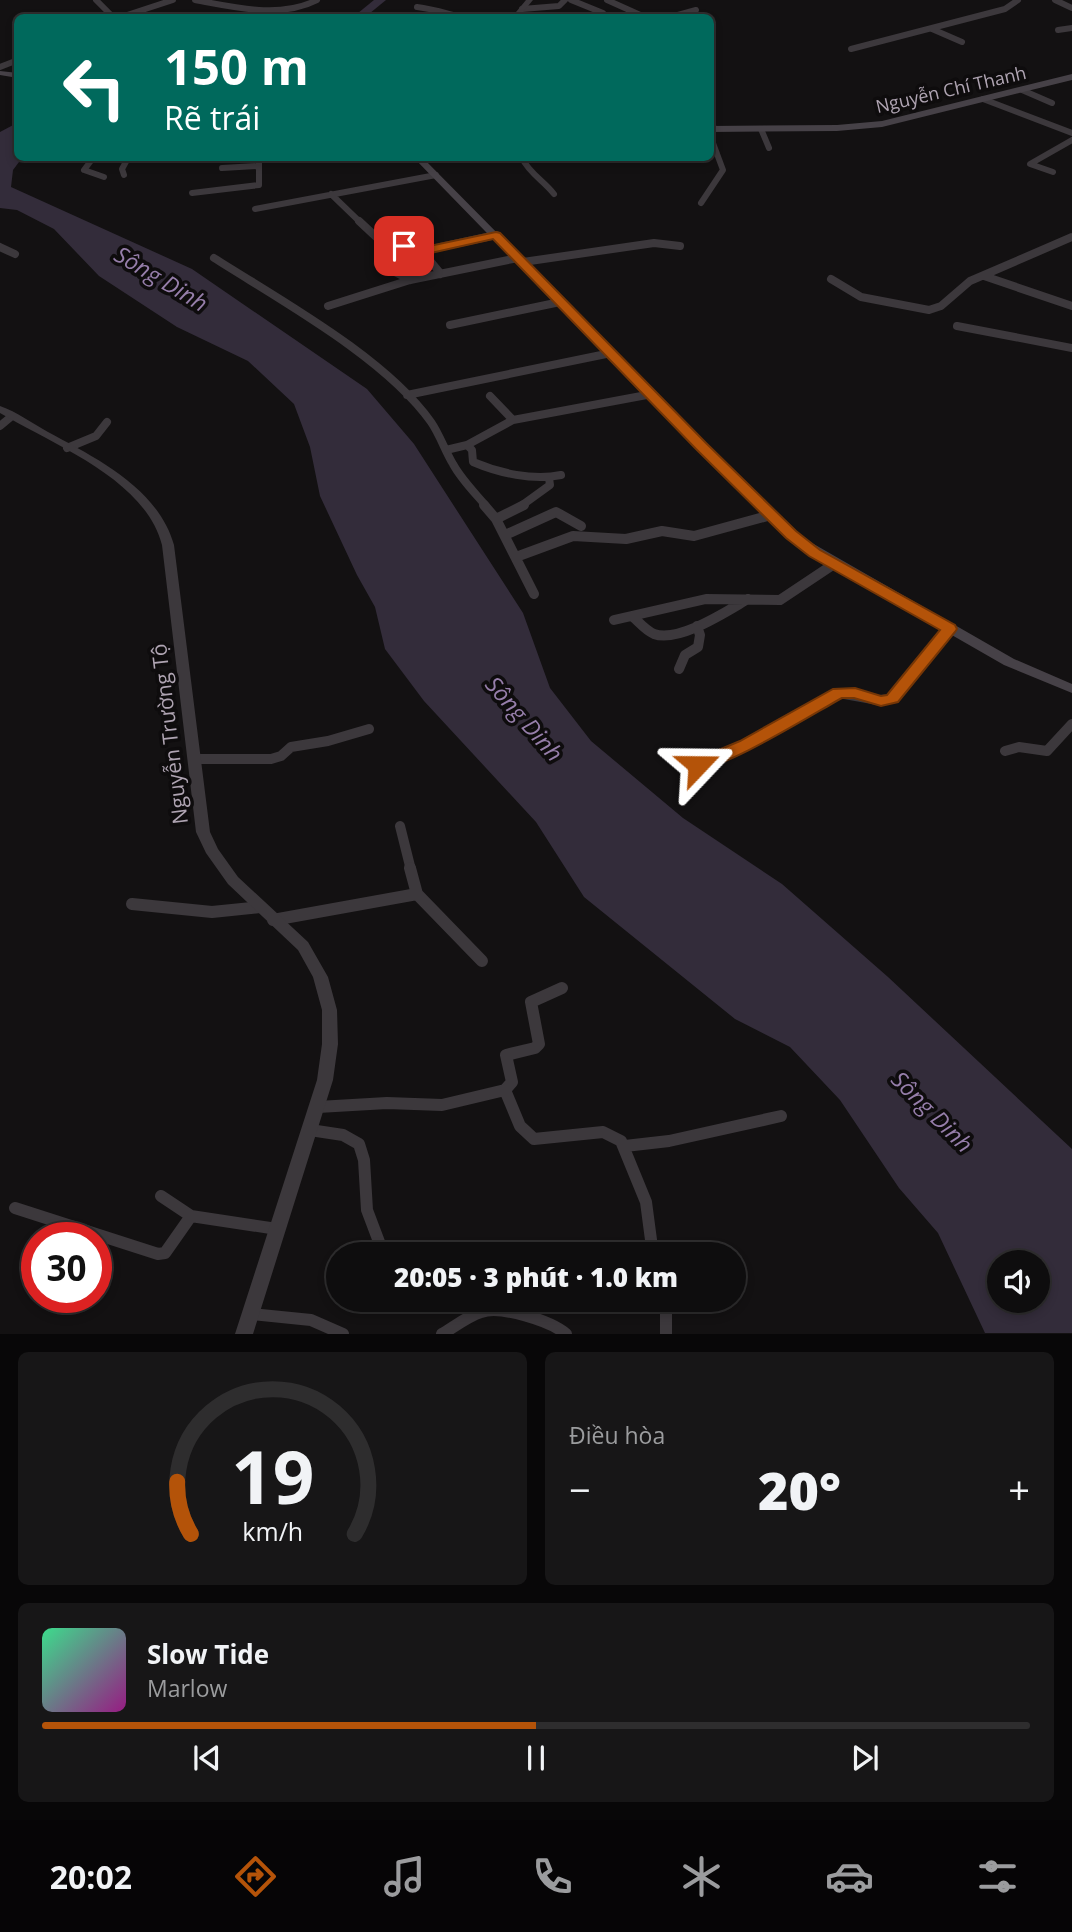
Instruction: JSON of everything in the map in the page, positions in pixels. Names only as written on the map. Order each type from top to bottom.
[{"type":"main road","name":"Nguyễn Chí Thanh","points":[[714,131],[876,125],[1072,77]]},
{"type":"main road","points":[[421,161],[800,542],[834,564],[1028,672],[1072,689]]},
{"type":"street","points":[[96,0],[112,14]]},
{"type":"street","points":[[129,14],[173,0]]},
{"type":"street","points":[[195,0],[256,11],[307,5],[317,0]]},
{"type":"street","points":[[518,14],[530,0]]},
{"type":"street","points":[[522,9],[559,6],[565,0]]},
{"type":"street","points":[[571,0],[603,13],[601,14]]},
{"type":"street","points":[[607,0],[638,14]]},
{"type":"street","points":[[851,49],[932,29],[977,14],[1005,9],[1018,0]]},
{"type":"street","points":[[1055,0],[1072,8]]},
{"type":"street","points":[[417,7],[443,9],[447,14]]},
{"type":"street","points":[[682,14],[696,10]]},
{"type":"street","points":[[1058,30],[1072,27]]},
{"type":"street","points":[[932,29],[962,42]]},
{"type":"street","points":[[1022,90],[1052,103]]},
{"type":"street","points":[[983,99],[1072,133]]},
{"type":"street","points":[[761,129],[769,148]]},
{"type":"street","points":[[702,203],[723,170],[714,138]]},
{"type":"street","points":[[1053,172],[1030,164],[1072,140]]},
{"type":"street","points":[[91,161],[84,170],[104,177]]},
{"type":"street","points":[[124,175],[122,169],[126,161]]},
{"type":"street","points":[[192,193],[261,188],[258,161]]},
{"type":"street","points":[[524,161],[527,168],[544,181],[554,194]]},
{"type":"street","points":[[222,168],[257,166]]},
{"type":"street","points":[[255,209],[436,175]]},
{"type":"street","points":[[331,194],[388,247],[413,244],[441,274]]},
{"type":"street","points":[[422,251],[496,235]]},
{"type":"street","points":[[831,279],[861,297],[929,310],[941,306],[961,287],[1072,237]]},
{"type":"street","points":[[328,306],[410,280],[521,260],[653,243],[680,246]]},
{"type":"street","points":[[0,247],[15,254]]},
{"type":"street","points":[[214,258],[308,317],[360,355],[407,395],[430,422],[454,467],[496,519],[534,594]]},
{"type":"street","points":[[378,263],[410,280]]},
{"type":"street","points":[[984,276],[1072,306]]},
{"type":"street","points":[[450,326],[560,302]]},
{"type":"street","points":[[957,326],[1072,348]]},
{"type":"street","points":[[407,395],[611,353]]},
{"type":"street","points":[[446,450],[467,445],[513,420],[652,394]]},
{"type":"street","points":[[491,396],[513,420]]},
{"type":"street","points":[[0,426],[6,413]]},
{"type":"street","name":"Nguyễn Trường Tộ","points":[[6,413],[125,485],[152,511],[165,533],[200,819],[207,842],[221,868],[272,920],[289,932],[313,959],[328,994],[331,1045],[318,1107],[244,1334]]},
{"type":"street","points":[[67,448],[94,438],[101,433],[107,422]]},
{"type":"street","points":[[467,445],[472,450],[472,460],[478,465],[534,478],[561,475]]},
{"type":"street","points":[[496,519],[533,499],[550,485],[550,478]]},
{"type":"street","points":[[505,535],[556,512],[581,526]]},
{"type":"street","points":[[516,557],[578,535],[626,539],[662,531],[694,536],[771,515]]},
{"type":"street","points":[[614,620],[706,599],[770,601],[785,598],[834,564]]},
{"type":"street","points":[[632,616],[652,633],[660,635],[712,621],[748,599]]},
{"type":"street","points":[[679,669],[685,655],[698,647],[700,635],[697,626]]},
{"type":"street","points":[[698,765],[746,745],[839,693],[855,693],[881,701],[892,699],[949,629]]},
{"type":"street","points":[[1006,751],[1019,747],[1047,751],[1072,724]]},
{"type":"street","points":[[194,759],[271,759],[281,756],[291,747],[343,738],[369,729]]},
{"type":"street","points":[[400,826],[417,894],[482,961]]},
{"type":"street","points":[[272,920],[417,894]]},
{"type":"street","points":[[132,904],[206,914],[237,913],[260,907]]},
{"type":"street","points":[[318,1107],[387,1103],[442,1105],[505,1090],[512,1082],[506,1055],[535,1048],[539,1044],[531,1002],[562,988]]},
{"type":"street","points":[[505,1090],[520,1126],[534,1139],[603,1132],[617,1137],[625,1146],[646,1202],[651,1242]]},
{"type":"street","points":[[625,1146],[669,1141],[780,1116]]},
{"type":"street","points":[[310,1130],[353,1139],[359,1145],[364,1158],[368,1215],[381,1242]]},
{"type":"street","points":[[160,1196],[191,1216],[277,1229]]},
{"type":"street","points":[[15,1208],[158,1254],[165,1253],[191,1216]]},
{"type":"street","points":[[442,1334],[480,1312],[495,1309],[556,1325],[566,1334]]},
{"type":"street","points":[[666,1312],[666,1334]]},
{"type":"street","points":[[251,1314],[317,1322],[331,1326],[343,1334]]},
{"type":"water","points":[[14,125],[14,161],[20,161],[13,170],[11,187],[192,269],[367,389],[414,444],[523,613],[550,688],[591,741],[683,818],[782,884],[888,977],[1072,1149],[1072,1333],[985,1333],[938,1233],[899,1188],[840,1100],[790,1047],[735,1019],[584,897],[536,822],[424,701],[385,649],[375,607],[320,496],[310,447],[294,404],[248,361],[177,327],[99,276],[54,229],[17,210],[0,208],[0,132]]},
{"type":"waterway","name":"Sông Dinh","points":[[362,14],[381,0]]},
{"type":"route","points":[[404,246],[417,245],[422,251],[496,235],[701,446],[800,542],[814,553],[949,629],[892,699],[881,701],[849,692],[835,694],[746,745],[698,765]]}]
